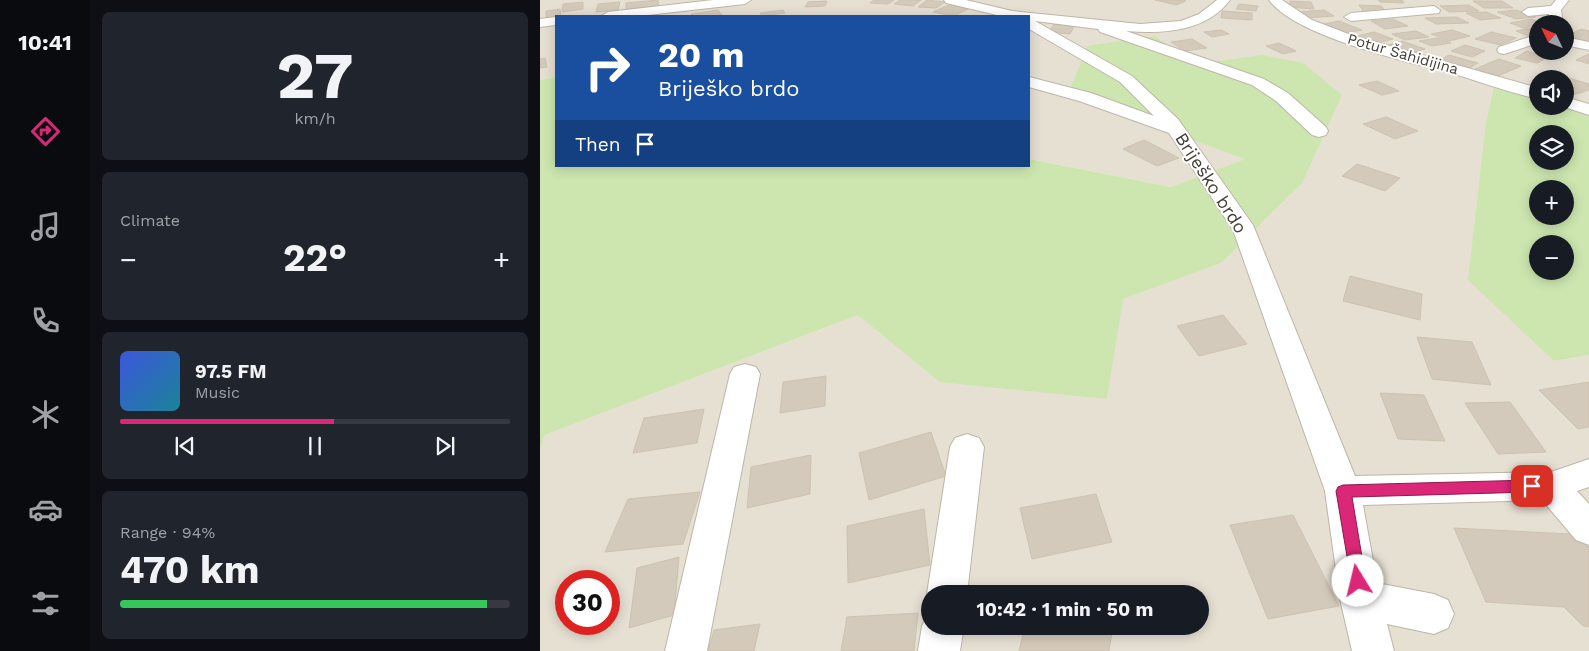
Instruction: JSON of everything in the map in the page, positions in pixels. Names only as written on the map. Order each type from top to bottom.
[{"type":"street","points":[[617,15],[745,0]]},
{"type":"street","points":[[950,0],[1008,15]]},
{"type":"street","name":"Briješko brdo","points":[[987,0],[1014,15]]},
{"type":"street","points":[[1030,16],[1156,28],[1189,23],[1202,18],[1224,0]]},
{"type":"street","name":"Potur Šahidijina","points":[[1275,0],[1282,7],[1302,19],[1337,35],[1409,58],[1529,91]]},
{"type":"street","name":"Potur Šahidijina","points":[[1351,17],[1434,10],[1434,8],[1419,0]]},
{"type":"street","points":[[1528,12],[1559,5]]},
{"type":"street","points":[[540,23],[555,21]]},
{"type":"street","name":"Briješko brdo","points":[[1030,24],[1126,79],[1176,129],[1245,230],[1343,491],[1360,599],[1373,651]]},
{"type":"street","points":[[1101,24],[1105,29],[1258,82],[1282,97],[1320,131]]},
{"type":"street","points":[[1504,50],[1529,41]]},
{"type":"street","points":[[1574,43],[1589,46]]},
{"type":"street","points":[[1030,82],[1086,97],[1176,129]]},
{"type":"street","points":[[1574,105],[1589,110]]},
{"type":"street","points":[[686,651],[745,374]]},
{"type":"street","points":[[948,585],[967,447]]},
{"type":"street","points":[[1343,491],[1551,486],[1589,473]]},
{"type":"street","points":[[1551,486],[1589,529]]},
{"type":"street","points":[[1360,599],[1434,614]]},
{"type":"street","points":[[939,651],[942,635]]},
{"type":"shaded area","points":[[540,0],[1589,0],[1589,114],[1574,109],[1574,70],[1529,70],[1529,94],[1495,83],[1529,243],[1529,280],[1537,280],[1554,361],[1589,355],[1589,651],[540,651],[540,449],[545,435],[858,315],[1107,399],[1122,299],[1221,263],[1342,95],[1068,95],[1246,159],[1171,187],[1030,159],[1030,15],[555,15],[555,77],[540,80]]},
{"type":"green space","points":[[1154,36],[1196,64],[1262,55],[1303,63],[1342,95],[1302,183],[1221,263],[1123,299],[1107,399],[940,382],[858,315],[545,435],[540,449],[540,80],[555,77],[555,167],[1030,167],[1030,159],[1171,187],[1245,159],[1068,95],[1087,46]]},
{"type":"green space","points":[[1495,83],[1529,94],[1529,115],[1574,115],[1574,109],[1589,114],[1589,355],[1554,361],[1468,280],[1486,123]]},
{"type":"building","points":[[658,0],[659,8],[626,12],[626,3]]},
{"type":"building","points":[[874,0],[894,0],[888,4],[870,3]]},
{"type":"building","points":[[900,0],[921,0],[913,6],[894,4]]},
{"type":"building","points":[[927,0],[945,2],[936,8],[918,7]]},
{"type":"building","points":[[1155,0],[1183,0],[1186,1],[1176,5]]},
{"type":"building","points":[[1378,0],[1402,0],[1404,3],[1380,2]]},
{"type":"building","points":[[827,1],[825,6],[805,7],[808,2]]},
{"type":"building","points":[[1290,1],[1311,2],[1314,9],[1288,7],[1287,3],[1291,4]]},
{"type":"building","points":[[1473,1],[1502,1],[1513,8],[1484,8]]},
{"type":"building","points":[[583,2],[583,9],[562,12],[563,4]]},
{"type":"building","points":[[620,2],[618,10],[596,12],[598,4]]},
{"type":"building","points":[[1239,4],[1258,6],[1256,11],[1236,9]]},
{"type":"building","points":[[949,5],[970,8],[956,15],[933,12]]},
{"type":"building","points":[[1359,5],[1381,6],[1387,12],[1364,12]]},
{"type":"building","points":[[1469,5],[1479,11],[1449,12],[1440,6]]},
{"type":"building","points":[[560,9],[561,15],[546,18],[546,11]]},
{"type":"building","points":[[718,10],[722,15],[692,15]]},
{"type":"building","points":[[783,10],[785,13],[761,15],[760,13]]},
{"type":"building","points":[[1324,10],[1334,16],[1307,18],[1297,12]]},
{"type":"building","points":[[1516,10],[1530,15],[1529,18],[1516,19],[1497,12]]},
{"type":"building","points":[[1222,11],[1252,13],[1252,20],[1221,18]]},
{"type":"building","points":[[1486,12],[1501,18],[1480,20],[1466,13]]},
{"type":"building","points":[[1457,17],[1469,23],[1436,24],[1425,18]]},
{"type":"building","points":[[1393,19],[1408,26],[1385,29],[1371,21]]},
{"type":"building","points":[[1529,19],[1529,30],[1510,23]]},
{"type":"building","points":[[1339,21],[1362,30],[1346,33],[1324,24]]},
{"type":"building","points":[[1054,24],[1075,25],[1070,34],[1049,32]]},
{"type":"building","points":[[1582,29],[1589,31],[1589,43],[1574,39],[1574,32]]},
{"type":"building","points":[[1221,30],[1229,34],[1212,37],[1204,32]]},
{"type":"building","points":[[1452,30],[1470,36],[1449,41],[1431,34]]},
{"type":"building","points":[[1529,30],[1529,36],[1516,31]]},
{"type":"building","points":[[1416,31],[1429,37],[1405,40],[1392,34]]},
{"type":"building","points":[[1374,32],[1393,39],[1377,43],[1357,36]]},
{"type":"building","points":[[1491,32],[1516,38],[1500,45],[1475,39]]},
{"type":"building","points":[[1437,38],[1451,43],[1432,46],[1419,41]]},
{"type":"building","points":[[1192,39],[1207,48],[1185,51],[1171,42]]},
{"type":"building","points":[[1402,41],[1425,49],[1408,54],[1385,46]]},
{"type":"building","points":[[1279,43],[1296,51],[1283,54],[1266,46]]},
{"type":"building","points":[[1465,45],[1485,51],[1472,57],[1451,51]]},
{"type":"building","points":[[1527,51],[1529,52],[1529,60],[1542,60],[1537,63],[1515,58]]},
{"type":"building","points":[[1589,54],[1589,64],[1576,60]]},
{"type":"building","points":[[1449,55],[1478,63],[1468,69],[1438,61]]},
{"type":"building","points":[[545,58],[547,67],[540,68],[540,59]]},
{"type":"building","points":[[1499,59],[1521,66],[1498,76],[1475,69]]},
{"type":"building","points":[[1574,80],[1589,84],[1589,90],[1574,95]]},
{"type":"building","points":[[1377,81],[1399,91],[1382,95],[1359,85]]},
{"type":"building","points":[[1386,117],[1418,131],[1395,139],[1363,124]]},
{"type":"building","points":[[1144,140],[1179,158],[1157,166],[1123,149]]},
{"type":"building","points":[[1357,164],[1400,178],[1385,191],[1342,176]]},
{"type":"building","points":[[1350,276],[1422,294],[1420,320],[1343,301]]},
{"type":"building","points":[[1223,315],[1247,344],[1199,356],[1177,326]]},
{"type":"building","points":[[1417,337],[1472,342],[1491,385],[1432,379]]},
{"type":"building","points":[[826,376],[825,406],[780,413],[783,382]]},
{"type":"building","points":[[1589,382],[1589,427],[1578,429],[1539,390]]},
{"type":"building","points":[[1380,393],[1424,395],[1445,441],[1398,439]]},
{"type":"building","points":[[1510,402],[1546,452],[1498,454],[1465,403]]},
{"type":"building","points":[[704,409],[697,443],[633,453],[644,418]]},
{"type":"building","points":[[931,432],[946,476],[869,500],[859,453]]},
{"type":"building","points":[[811,455],[810,494],[747,508],[751,467]]},
{"type":"building","points":[[700,492],[683,544],[605,552],[628,499]]},
{"type":"building","points":[[1096,494],[1112,542],[1032,559],[1020,508]]},
{"type":"building","points":[[924,509],[930,565],[848,583],[847,526]]},
{"type":"building","points":[[1293,515],[1339,606],[1268,619],[1230,525]]},
{"type":"building","points":[[1454,528],[1589,535],[1589,627],[1583,626],[1564,607],[1486,602]]},
{"type":"building","points":[[679,557],[674,615],[629,628],[637,568]]},
{"type":"building","points":[[918,613],[914,651],[841,651],[847,617]]},
{"type":"building","points":[[760,624],[754,651],[708,651],[714,630]]},
{"type":"building","points":[[1023,635],[1112,635],[1109,651],[1019,651]]},
{"type":"route","points":[[1358,581],[1343,491],[1532,486]]}]
